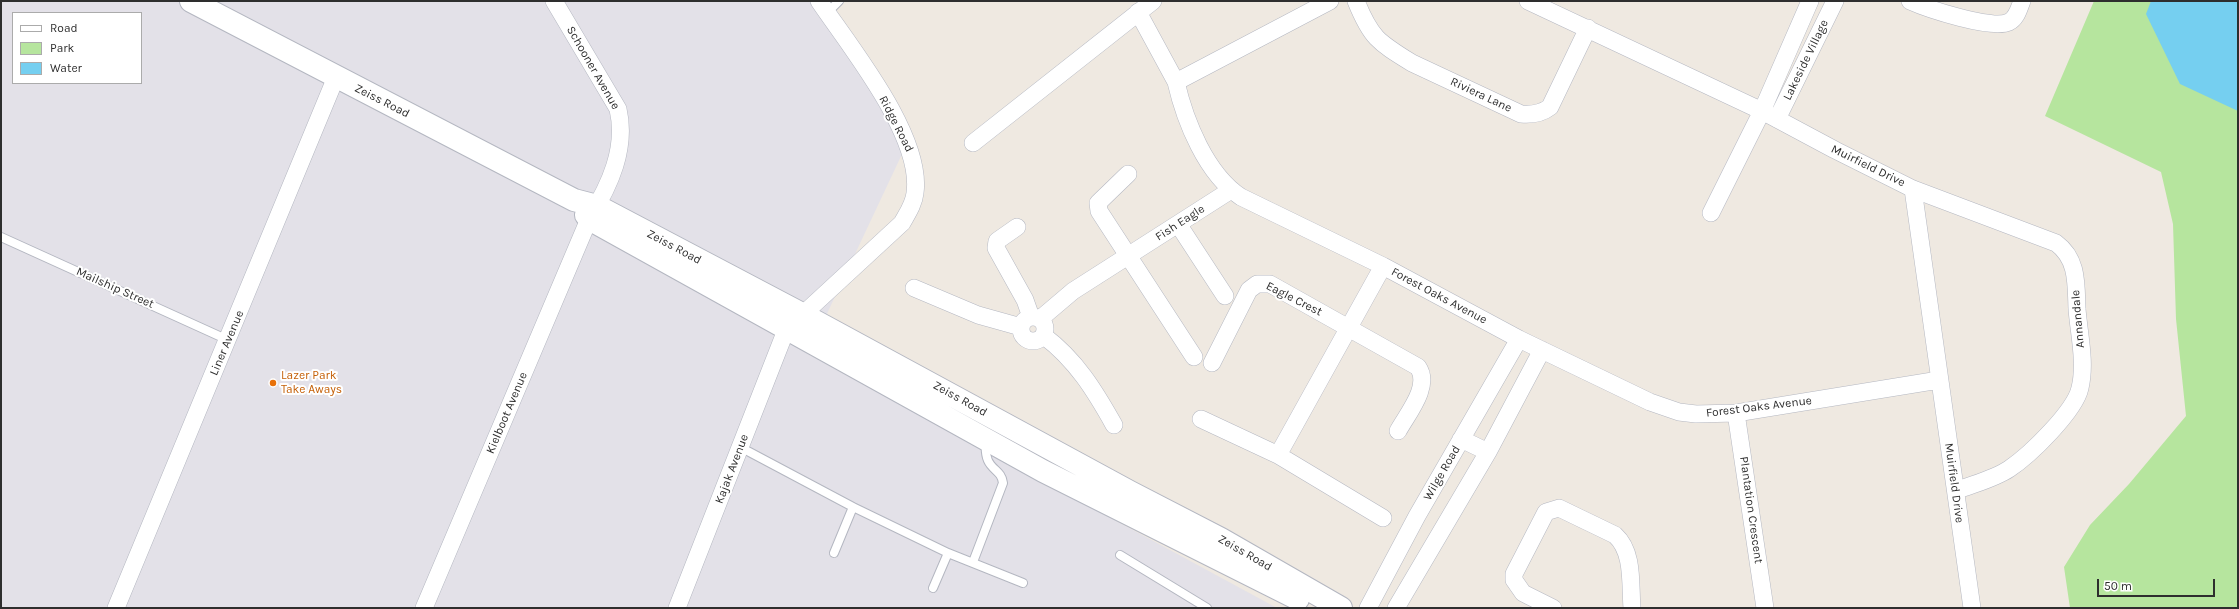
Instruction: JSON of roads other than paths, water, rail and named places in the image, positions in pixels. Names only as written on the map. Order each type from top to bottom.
[{"type":"street","name":"Zeiss Road","points":[[191,1],[574,200],[786,330],[1057,478],[1314,608]]},
{"type":"street","name":"Schooner Avenue","points":[[554,1],[618,108],[622,126],[621,143],[614,168],[593,213]]},
{"type":"street","points":[[973,143],[1153,1]]},
{"type":"street","points":[[1176,82],[1330,1]]},
{"type":"street","name":"Riviera Lane","points":[[1356,1],[1365,25],[1372,35],[1396,53],[1412,63],[1480,95],[1521,114],[1529,115],[1538,114],[1550,107],[1588,28]]},
{"type":"street","name":"Muirfield Drive","points":[[1528,1],[1762,111],[1913,189],[1972,608]]},
{"type":"street","name":"Lakeside Village","points":[[1711,213],[1762,111],[1810,1]]},
{"type":"street","name":"Lakeside Village","points":[[1777,119],[1835,1]]},
{"type":"street","points":[[1910,1],[2003,24],[2015,17],[2022,1]]},
{"type":"street","name":"Ridge Road","points":[[786,330],[879,246],[902,223],[911,208],[915,194],[913,160],[907,142],[868,74],[823,7]]},
{"type":"street","name":"Forest Oaks Avenue","points":[[1138,12],[1176,82],[1185,116],[1216,174],[1231,190],[1383,266],[1519,339],[1665,408],[1696,414],[1736,412],[1939,380]]},
{"type":"street","name":"Liner Avenue","points":[[116,608],[336,77]]},
{"type":"street","points":[[1128,174],[1098,202],[1099,211],[1194,357]]},
{"type":"street","name":"Annandale","points":[[1913,189],[2056,243],[2068,254],[2075,274],[2082,377],[2080,389],[2072,408],[2010,469],[1956,491]]},
{"type":"street","name":"Fish Eagle","points":[[1031,321],[1073,291],[1231,190]]},
{"type":"street","name":"Zeiss Road","points":[[593,213],[802,314],[1130,492],[1221,539],[1341,608]]},
{"type":"street","name":"Kielboot Avenue","points":[[424,608],[593,213]]},
{"type":"street","points":[[1178,224],[1225,296]]},
{"type":"street","points":[[1017,227],[997,241],[996,248],[1025,300],[1031,321]]},
{"type":"street","points":[[1278,455],[1383,266]]},
{"type":"street","name":"Eagle Crest","points":[[1212,363],[1249,290],[1257,284],[1270,284],[1418,367],[1422,374],[1422,386],[1398,431]]},
{"type":"street","points":[[914,288],[978,315],[1031,321],[1046,327],[1044,336],[1036,342],[1026,340],[1021,332],[1031,321]]},
{"type":"street","name":"Kajak Avenue","points":[[677,608],[786,330]]},
{"type":"street","points":[[1044,336],[1065,353],[1079,370],[1093,388],[1114,425]]},
{"type":"street","name":"Wilge Road","points":[[1368,608],[1461,439],[1519,339]]},
{"type":"street","points":[[1396,608],[1488,452],[1542,350]]},
{"type":"street","name":"Plantation Crescent","points":[[1736,412],[1765,608]]},
{"type":"street","points":[[1201,419],[1278,455],[1383,518]]},
{"type":"street","points":[[1461,439],[1488,452]]},
{"type":"street","points":[[1553,608],[1523,592],[1514,580],[1514,574],[1540,521],[1546,512],[1559,508],[1615,535],[1626,548],[1632,608]]},
{"type":"lane","points":[[823,7],[839,1]]},
{"type":"lane","name":"Mailship Street","points":[[1,237],[228,340]]},
{"type":"lane","points":[[973,562],[1003,484],[1002,479],[987,462],[985,455],[986,439]]},
{"type":"lane","points":[[740,447],[853,507],[948,553],[1022,583]]},
{"type":"lane","points":[[834,553],[853,507]]},
{"type":"lane","points":[[933,588],[948,553]]},
{"type":"lane","points":[[1120,555],[1207,608]]},
{"type":"water","points":[[2151,1],[2238,1],[2238,111],[2180,84],[2146,14]]},
{"type":"place","name":"Lazer Park Take Aways","points":[[273,383]]}]
